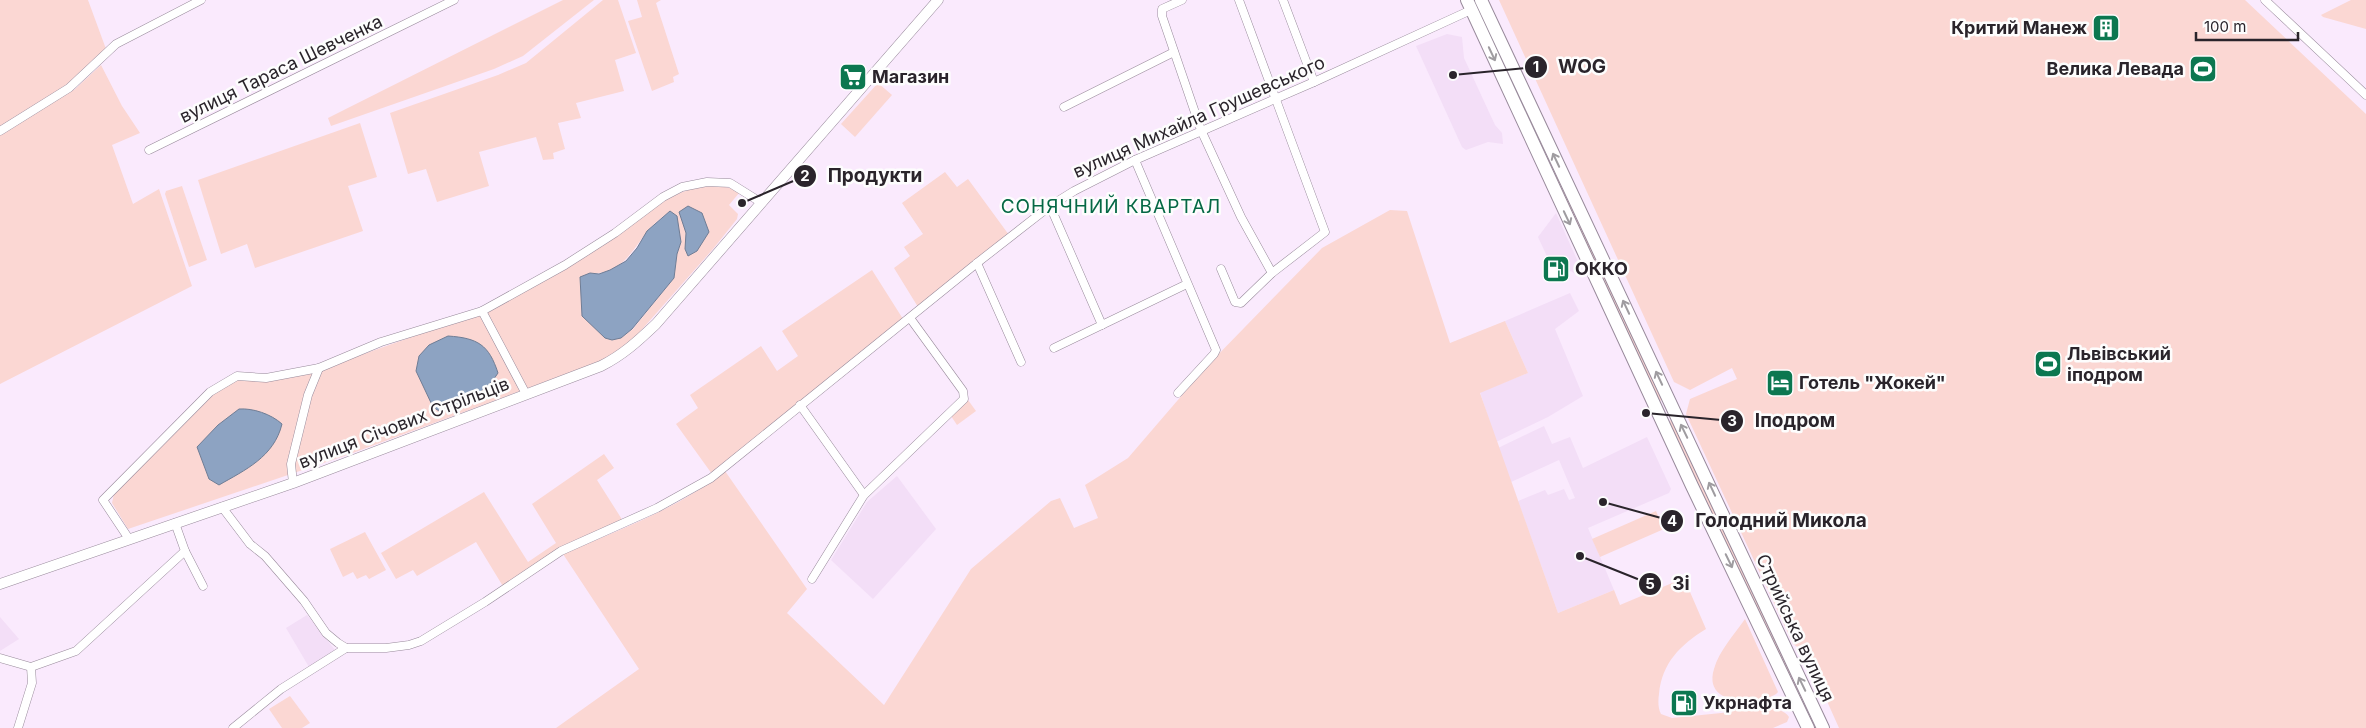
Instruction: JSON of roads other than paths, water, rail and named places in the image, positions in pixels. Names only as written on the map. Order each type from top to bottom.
[{"type":"main road","name":"Стрийська вулиця","points":[[1481,0],[1823,728]]},
{"type":"main road","name":"Стрийська вулиця","points":[[1469,5],[1688,478],[1808,728]]},
{"type":"street","points":[[0,131],[69,88],[116,44],[201,0]]},
{"type":"street","name":"вулиця Тараса Шевченка","points":[[149,150],[454,0]]},
{"type":"street","name":"вулиця Січових Стрільців","points":[[0,584],[294,483],[601,366],[632,348],[656,324],[938,0]]},
{"type":"street","points":[[1182,0],[1163,8],[1161,12],[1174,52],[1201,130],[1242,217],[1272,273]]},
{"type":"street","points":[[1221,269],[1235,302],[1238,304],[1272,273],[1326,232],[1239,0]]},
{"type":"street","points":[[1283,0],[1314,82]]},
{"type":"street","points":[[2265,0],[2366,96]]},
{"type":"street","name":"вулиця Михайла Грушевського","points":[[346,648],[398,648],[421,641],[485,602],[561,551],[657,508],[711,478],[977,263],[1050,206],[1074,191],[1135,160],[1201,130],[1314,82],[1469,5]]},
{"type":"street","points":[[1064,106],[1174,52]]},
{"type":"street","points":[[1135,160],[1216,350],[1178,393]]},
{"type":"street","points":[[130,539],[103,500],[210,392],[237,376],[266,378],[320,368],[381,342],[482,311],[565,265],[615,233],[663,197],[682,187],[707,182],[730,183],[762,203]]},
{"type":"street","points":[[1050,206],[1102,325]]},
{"type":"street","points":[[977,263],[1021,362]]},
{"type":"street","points":[[1054,348],[1187,284]]},
{"type":"street","name":"вулиця Січових Стрільців","points":[[482,311],[526,394]]},
{"type":"street","points":[[812,580],[864,495],[964,399],[963,391],[910,318]]},
{"type":"street","name":"вулиця Січових Стрільців","points":[[294,483],[291,464],[308,395],[320,368]]},
{"type":"street","points":[[800,406],[864,495]]},
{"type":"street","points":[[222,507],[250,544],[265,556],[304,601],[326,633],[346,648],[280,689],[233,728]]},
{"type":"street","points":[[175,523],[185,552],[203,586]]},
{"type":"street","points":[[0,658],[31,667],[76,651],[185,552]]},
{"type":"street","points":[[18,728],[32,683],[31,667]]},
{"type":"water","points":[[688,206],[702,213],[709,232],[697,251],[688,256],[685,249],[686,233],[679,212]]},
{"type":"water","points":[[670,211],[677,216],[681,242],[677,254],[674,278],[632,329],[621,338],[612,340],[605,338],[582,316],[580,277],[590,273],[599,274],[626,261],[637,248],[647,231]]},
{"type":"water","points":[[448,336],[475,341],[481,345],[491,356],[498,373],[479,392],[464,401],[439,411],[433,407],[416,371],[419,356],[429,345]]},
{"type":"water","points":[[239,409],[262,412],[282,424],[278,435],[265,454],[248,468],[219,485],[209,479],[197,447],[218,425]]},
{"type":"place","name":"Критий Манеж","points":[[2106,28]]},
{"type":"place","name":"Велика Левада","points":[[2203,69]]},
{"type":"place","name":"WOG","points":[[1453,75]]},
{"type":"place","name":"Магазин","points":[[853,77]]},
{"type":"place","name":"Продукти","points":[[742,203]]},
{"type":"place","name":"ОККО","points":[[1556,269]]},
{"type":"place","name":"Львівський іподром","points":[[2048,364]]},
{"type":"place","name":"Готель \"Жокей\"","points":[[1780,383]]},
{"type":"place","name":"Іподром","points":[[1646,413]]},
{"type":"place","name":"Голодний Микола","points":[[1603,502]]},
{"type":"place","name":"3і","points":[[1580,556]]},
{"type":"place","name":"Укрнафта","points":[[1684,703]]},
{"type":"district","name":"СОНЯЧНИЙ КВАРТАЛ","points":[[1111,206]]}]
